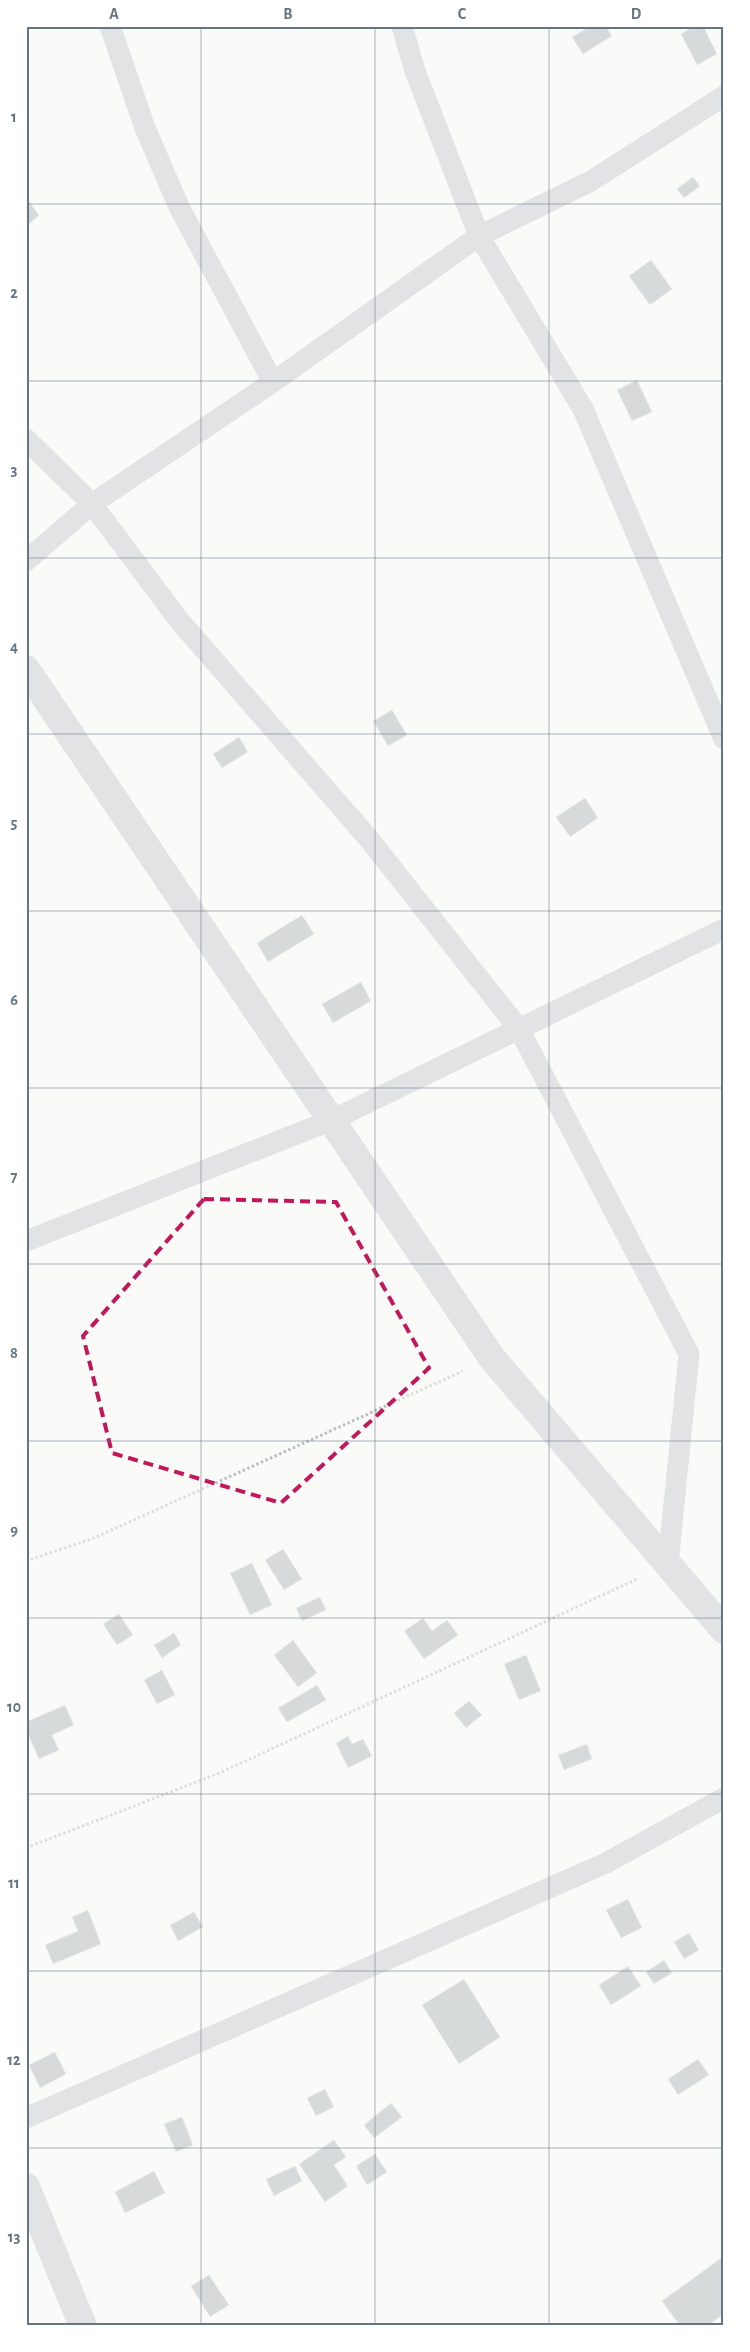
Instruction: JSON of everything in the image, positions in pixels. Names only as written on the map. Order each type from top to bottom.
[{"type":"street","points":[[26,669],[492,1358],[724,1630]]},
{"type":"street","points":[[26,2188],[83,2326]]},
{"type":"lane","points":[[110,26],[145,128],[180,209],[273,382]]},
{"type":"lane","points":[[402,26],[415,71],[478,236],[583,409],[724,739]]},
{"type":"lane","points":[[26,561],[92,504],[273,382],[478,236],[591,181],[724,96]]},
{"type":"lane","points":[[26,439],[92,504],[178,619],[368,839],[519,1029],[689,1354],[668,1564]]},
{"type":"lane","points":[[26,1241],[332,1120],[724,929]]},
{"type":"lane","points":[[26,2118],[606,1863],[724,1798]]},
{"type":"path","points":[[26,1562],[94,1538],[492,1358]]},
{"type":"path","points":[[26,1848],[222,1772],[668,1564]]},
{"type":"highlighted area","points":[[204,1199],[336,1202],[429,1368],[281,1503],[112,1453],[83,1336]]},
{"type":"building","points":[[591,26],[606,26],[612,36],[583,54],[572,37]]},
{"type":"building","points":[[695,26],[703,26],[717,54],[697,65],[681,34]]},
{"type":"building","points":[[693,177],[700,186],[684,198],[677,189]]},
{"type":"building","points":[[26,198],[39,215],[26,227]]},
{"type":"building","points":[[651,260],[672,289],[650,305],[629,276]]},
{"type":"building","points":[[637,380],[652,412],[632,421],[617,390]]},
{"type":"building","points":[[392,710],[407,735],[388,746],[373,721]]},
{"type":"building","points":[[239,737],[248,752],[222,768],[213,754]]},
{"type":"building","points":[[585,798],[598,818],[570,837],[556,817]]},
{"type":"building","points":[[302,915],[314,934],[268,962],[257,943]]},
{"type":"building","points":[[361,982],[371,1001],[333,1023],[322,1004]]},
{"type":"building","points":[[283,1549],[302,1579],[284,1590],[265,1560]]},
{"type":"building","points":[[252,1563],[272,1605],[250,1615],[230,1573]]},
{"type":"building","points":[[320,1597],[326,1610],[302,1621],[296,1608]]},
{"type":"building","points":[[119,1614],[133,1635],[117,1645],[103,1624]]},
{"type":"building","points":[[423,1618],[432,1631],[447,1620],[458,1635],[424,1659],[404,1631]]},
{"type":"building","points":[[174,1633],[181,1645],[162,1658],[154,1645]]},
{"type":"building","points":[[293,1640],[317,1673],[298,1687],[274,1655]]},
{"type":"building","points":[[526,1655],[541,1691],[519,1700],[504,1664]]},
{"type":"building","points":[[162,1670],[175,1695],[157,1704],[144,1680]]},
{"type":"building","points":[[317,1685],[326,1700],[287,1722],[278,1708]]},
{"type":"building","points":[[469,1701],[482,1715],[466,1728],[454,1713]]},
{"type":"building","points":[[65,1705],[74,1725],[52,1735],[59,1750],[39,1759],[26,1730],[26,1722]]},
{"type":"building","points":[[348,1736],[352,1744],[363,1739],[372,1756],[348,1768],[336,1743]]},
{"type":"building","points":[[587,1744],[592,1759],[564,1770],[558,1755]]},
{"type":"building","points":[[628,1899],[642,1928],[621,1938],[606,1910]]},
{"type":"building","points":[[88,1910],[101,1944],[53,1964],[45,1945],[78,1931],[72,1917]]},
{"type":"building","points":[[194,1912],[203,1927],[178,1941],[170,1925]]},
{"type":"building","points":[[689,1933],[699,1950],[684,1959],[674,1942]]},
{"type":"building","points":[[664,1960],[672,1973],[654,1984],[646,1972]]},
{"type":"building","points":[[628,1966],[641,1986],[611,2005],[599,1985]]},
{"type":"building","points":[[464,1979],[500,2037],[459,2064],[422,2005]]},
{"type":"building","points":[[55,2052],[66,2074],[40,2088],[29,2065]]},
{"type":"building","points":[[698,2059],[709,2075],[678,2095],[668,2079]]},
{"type":"building","points":[[325,2089],[334,2107],[316,2116],[307,2098]]},
{"type":"building","points":[[391,2103],[402,2117],[374,2138],[364,2125]]},
{"type":"building","points":[[182,2117],[193,2145],[176,2152],[164,2124]]},
{"type":"building","points":[[334,2140],[346,2157],[334,2165],[348,2186],[325,2202],[299,2164]]},
{"type":"building","points":[[375,2154],[387,2172],[367,2185],[356,2166]]},
{"type":"building","points":[[295,2166],[302,2181],[274,2196],[266,2179]]},
{"type":"building","points":[[154,2171],[165,2193],[125,2213],[115,2192]]},
{"type":"building","points":[[724,2256],[724,2314],[707,2326],[680,2326],[662,2301]]},
{"type":"building","points":[[209,2275],[229,2305],[210,2317],[191,2286]]}]
